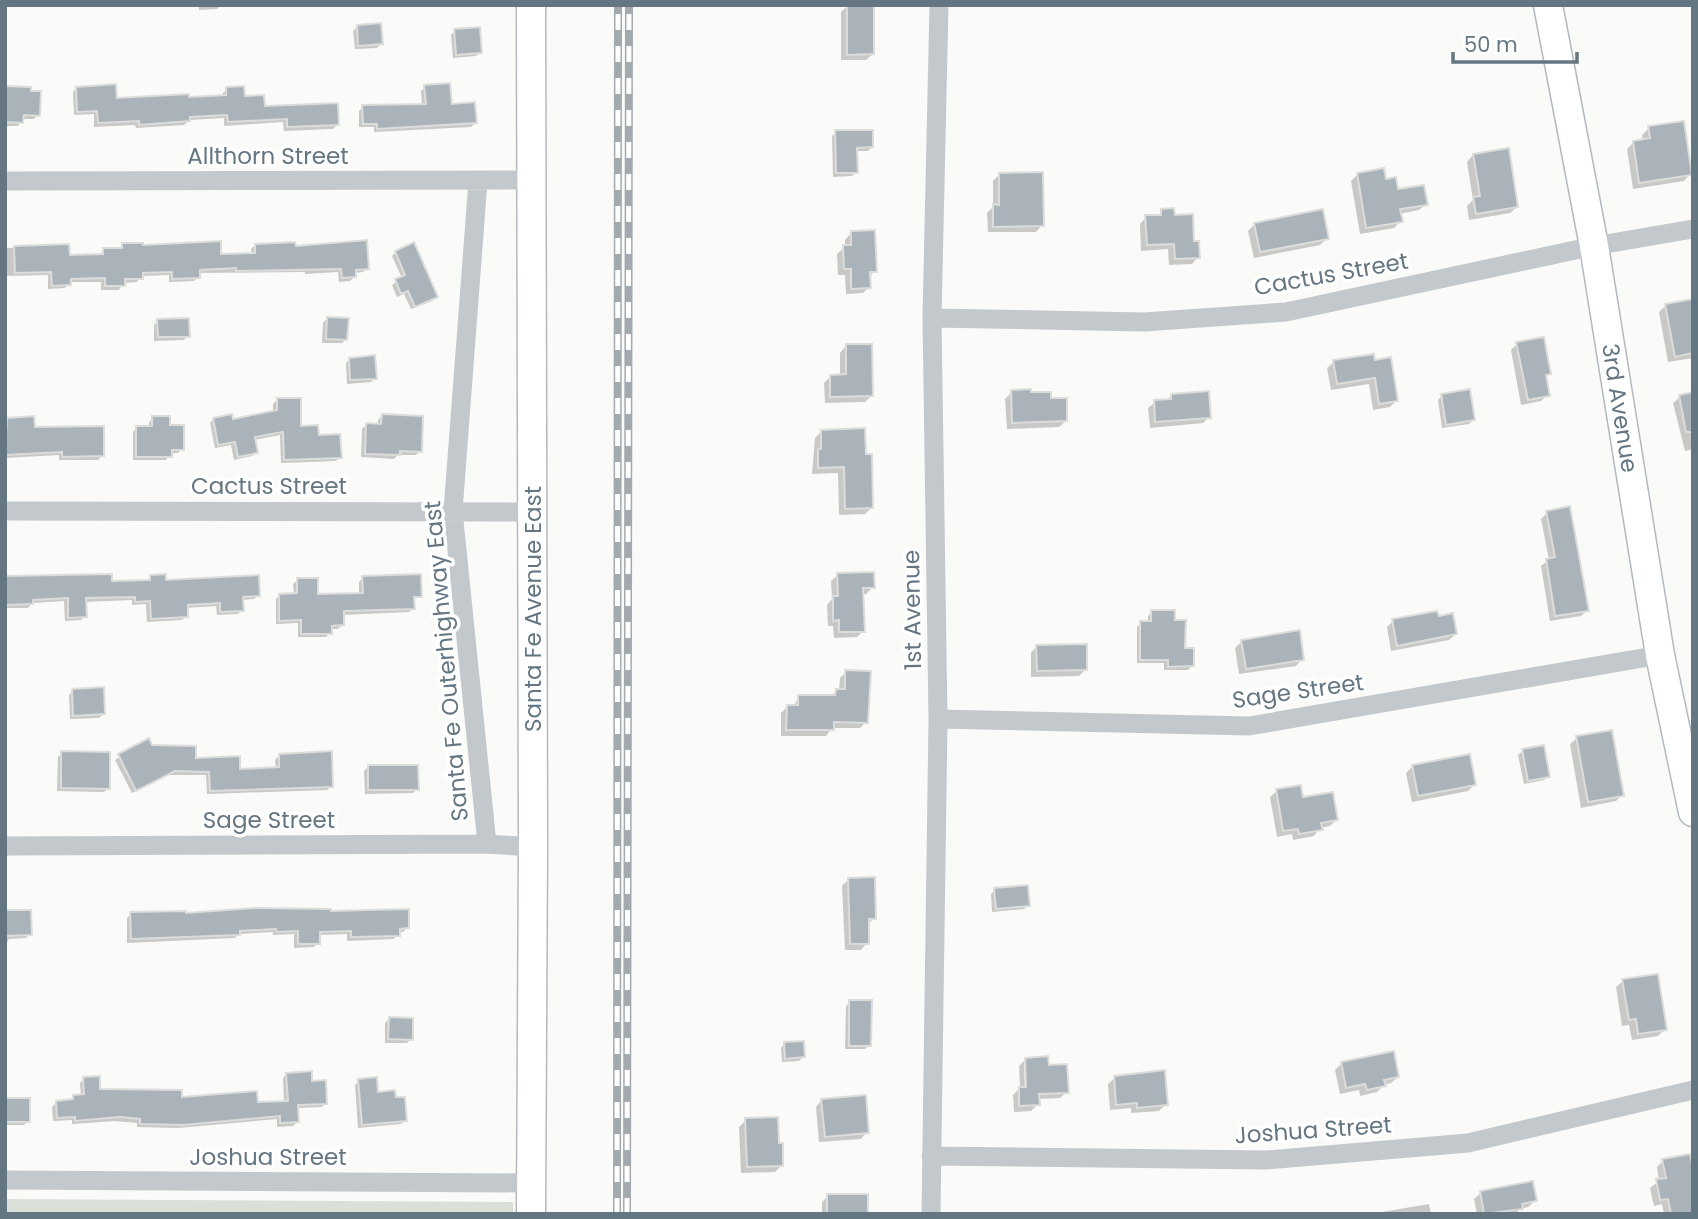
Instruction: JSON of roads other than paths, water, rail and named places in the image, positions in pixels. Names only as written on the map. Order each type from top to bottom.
[{"type":"street","name":"Santa Fe Avenue East","points":[[531,5],[531,1214]]},
{"type":"street","name":"1st Avenue","points":[[930,1214],[938,719],[932,318],[939,5]]},
{"type":"street","name":"3rd Avenue","points":[[1548,5],[1594,246],[1660,655],[1693,812]]},
{"type":"street","name":"Allthorn Street","points":[[5,181],[530,180]]},
{"type":"street","name":"Santa Fe Outerhighway East","points":[[478,181],[453,511],[487,844]]},
{"type":"street","name":"Cactus Street","points":[[932,318],[1144,322],[1286,312],[1594,246],[1693,229]]},
{"type":"street","name":"Cactus Street","points":[[5,511],[533,512]]},
{"type":"street","name":"Sage Street","points":[[938,719],[1249,726],[1660,655]]},
{"type":"street","name":"Sage Street","points":[[5,846],[533,846]]},
{"type":"street","name":"Joshua Street","points":[[931,1156],[1266,1160],[1468,1143],[1693,1090]]},
{"type":"street","name":"Joshua Street","points":[[5,1180],[531,1183]]},
{"type":"railway","points":[[617,1214],[618,5]]},
{"type":"railway","points":[[627,1214],[629,5]]}]
